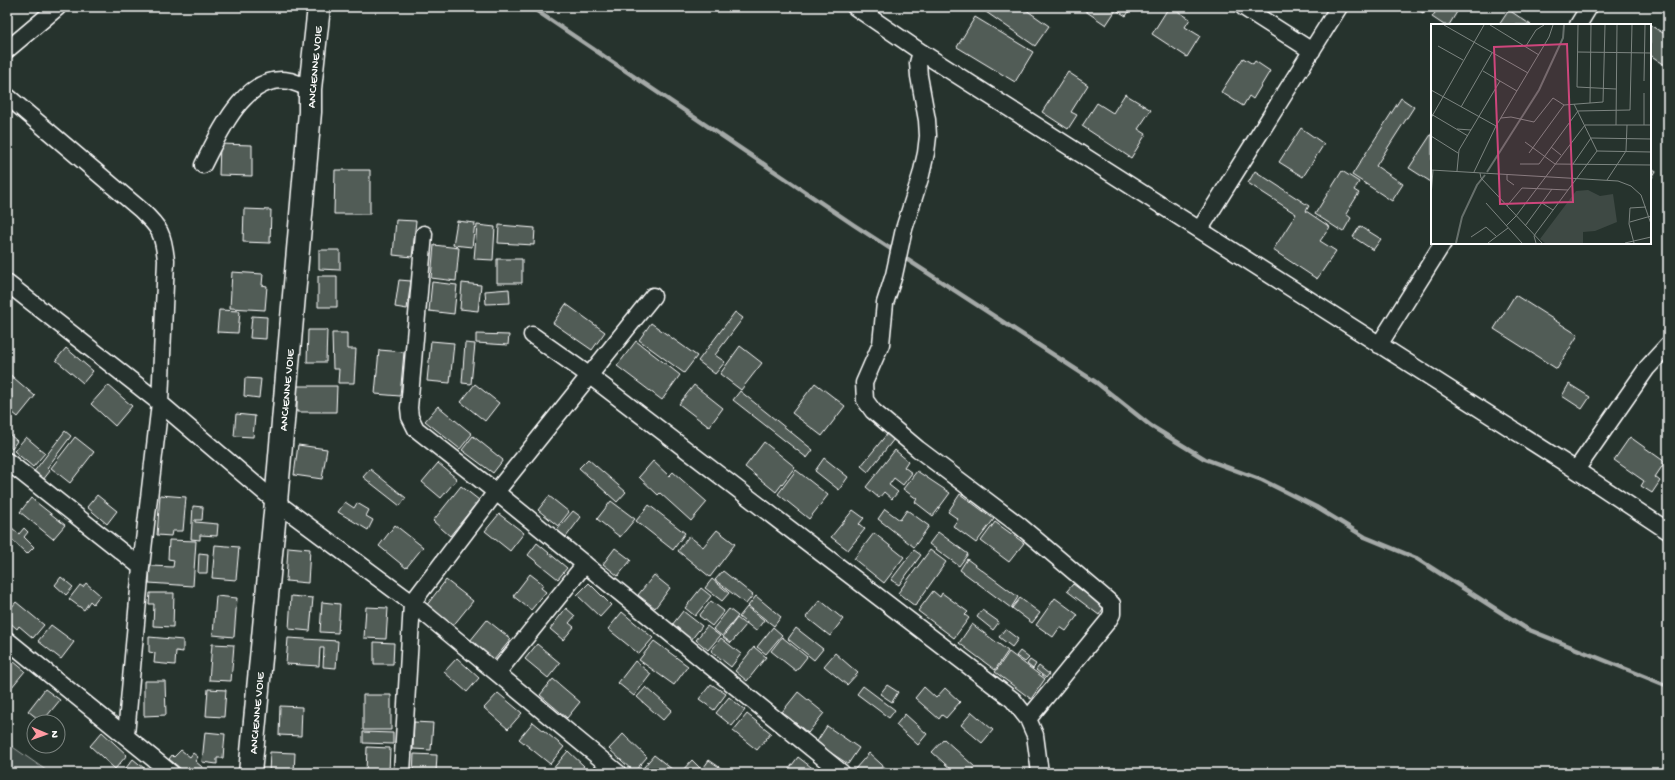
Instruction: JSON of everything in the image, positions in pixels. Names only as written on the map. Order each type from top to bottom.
[{"type":"main road","name":"ANCIENNE VOIE","points":[[250,773],[276,502],[310,112],[310,89],[319,7]]},
{"type":"street","points":[[7,50],[58,7]]},
{"type":"street","points":[[855,7],[921,52],[1576,470],[1668,531]]},
{"type":"street","points":[[1243,7],[1312,51]]},
{"type":"street","points":[[1200,229],[1339,7]]},
{"type":"street","points":[[1579,24],[1589,7]]},
{"type":"street","points":[[921,52],[918,63],[927,120],[928,136],[926,153],[904,229],[894,275],[885,303],[881,344],[864,383],[864,396],[865,400],[878,415],[918,449],[1020,526],[1112,604],[1112,614],[1108,621],[1028,719]]},
{"type":"street","points":[[204,165],[231,113],[249,94],[266,84],[279,81],[289,81],[310,89]]},
{"type":"street","points":[[7,96],[141,210],[156,225],[164,239],[166,260],[160,403],[140,567],[126,735]]},
{"type":"street","points":[[424,234],[409,408],[410,417],[420,434],[496,492],[842,773]]},
{"type":"street","points":[[1379,345],[1442,244]]},
{"type":"street","points":[[7,282],[160,403],[276,502],[412,603],[618,773]]},
{"type":"street","points":[[402,773],[412,603],[496,492],[653,296]]},
{"type":"street","points":[[532,335],[590,376],[1013,700],[1028,719],[1035,735],[1040,773]]},
{"type":"street","points":[[1576,470],[1647,368],[1668,345]]},
{"type":"street","points":[[7,461],[140,567]]},
{"type":"street","points":[[497,673],[585,564]]},
{"type":"street","points":[[7,640],[171,773]]},
{"type":"shaded area","points":[[7,743],[50,773],[7,773]]},
{"type":"building","points":[[989,7],[1022,7],[1049,26],[1035,46],[986,12]]},
{"type":"building","points":[[1081,7],[1132,7],[1126,16],[1116,10],[1106,25]]},
{"type":"building","points":[[1169,7],[1190,19],[1185,27],[1200,36],[1187,57],[1152,34]]},
{"type":"building","points":[[1413,7],[1427,7],[1423,13]]},
{"type":"building","points":[[1439,7],[1460,7],[1450,24],[1442,24],[1432,17]]},
{"type":"building","points":[[1509,10],[1530,24],[1500,24]]},
{"type":"building","points":[[975,17],[1033,52],[1015,82],[957,47]]},
{"type":"building","points":[[1651,26],[1668,36],[1668,67],[1651,56]]},
{"type":"building","points":[[1243,58],[1253,64],[1255,61],[1270,71],[1253,99],[1249,96],[1243,106],[1221,92]]},
{"type":"building","points":[[1068,72],[1088,85],[1071,112],[1077,115],[1068,129],[1042,112]]},
{"type":"building","points":[[1125,94],[1151,110],[1138,129],[1146,134],[1131,158],[1082,126],[1097,103],[1113,113]]},
{"type":"building","points":[[1401,98],[1414,107],[1376,166],[1403,184],[1392,201],[1352,175]]},
{"type":"building","points":[[1301,128],[1324,144],[1303,177],[1279,162]]},
{"type":"building","points":[[1431,135],[1431,182],[1409,168]]},
{"type":"building","points":[[220,144],[252,145],[252,176],[219,175]]},
{"type":"building","points":[[1651,168],[1656,171],[1651,179]]},
{"type":"building","points":[[335,170],[370,170],[370,214],[334,214]]},
{"type":"building","points":[[1255,171],[1309,206],[1306,211],[1330,227],[1320,241],[1336,251],[1317,279],[1273,250],[1296,214],[1248,183]]},
{"type":"building","points":[[1342,171],[1359,182],[1354,190],[1359,193],[1346,214],[1351,218],[1343,232],[1315,214]]},
{"type":"building","points":[[244,209],[271,210],[270,243],[243,242]]},
{"type":"building","points":[[396,220],[416,221],[412,257],[393,255]]},
{"type":"building","points":[[457,221],[475,223],[472,247],[453,245]]},
{"type":"building","points":[[477,225],[495,227],[493,260],[474,259]]},
{"type":"building","points":[[499,225],[535,228],[534,245],[498,243]]},
{"type":"building","points":[[1360,226],[1381,239],[1373,250],[1353,237]]},
{"type":"building","points":[[434,245],[459,248],[456,281],[431,278]]},
{"type":"building","points":[[319,250],[340,250],[340,270],[319,269]]},
{"type":"building","points":[[497,259],[522,259],[522,283],[497,283]]},
{"type":"building","points":[[232,272],[263,274],[262,285],[267,286],[265,310],[230,308]]},
{"type":"building","points":[[318,276],[337,276],[337,307],[318,307]]},
{"type":"building","points":[[399,280],[411,281],[407,309],[395,307]]},
{"type":"building","points":[[432,282],[457,285],[454,314],[429,311]]},
{"type":"building","points":[[462,283],[481,285],[478,311],[460,309]]},
{"type":"building","points":[[509,289],[510,303],[486,304],[485,291]]},
{"type":"building","points":[[1515,295],[1578,335],[1557,369],[1494,329]]},
{"type":"building","points":[[566,304],[605,332],[592,350],[553,323]]},
{"type":"building","points":[[219,310],[240,311],[238,333],[217,332]]},
{"type":"building","points":[[735,312],[743,318],[715,355],[725,362],[715,374],[698,361]]},
{"type":"building","points":[[252,316],[267,317],[266,339],[250,338]]},
{"type":"building","points":[[651,323],[697,356],[684,373],[639,340]]},
{"type":"building","points":[[308,330],[327,330],[326,362],[307,362]]},
{"type":"building","points":[[332,333],[347,333],[347,349],[356,349],[354,383],[338,383],[339,369],[333,369]]},
{"type":"building","points":[[476,334],[509,335],[508,345],[476,343]]},
{"type":"building","points":[[431,341],[454,343],[450,383],[427,381]]},
{"type":"building","points":[[636,341],[680,375],[662,400],[617,366]]},
{"type":"building","points":[[465,343],[475,344],[471,384],[462,383]]},
{"type":"building","points":[[740,346],[762,363],[741,390],[720,374]]},
{"type":"building","points":[[66,348],[93,371],[83,383],[56,360]]},
{"type":"building","points":[[379,350],[404,352],[400,396],[375,394]]},
{"type":"building","points":[[7,372],[35,396],[18,417],[7,408],[7,404],[12,398],[7,394]]},
{"type":"building","points":[[245,378],[261,379],[259,398],[244,396]]},
{"type":"building","points":[[815,383],[845,406],[822,436],[792,413]]},
{"type":"building","points":[[475,384],[499,403],[485,421],[461,402]]},
{"type":"building","points":[[1569,384],[1590,397],[1582,409],[1562,396]]},
{"type":"building","points":[[108,385],[132,406],[115,426],[91,404]]},
{"type":"building","points":[[694,385],[723,408],[709,427],[679,404]]},
{"type":"building","points":[[297,386],[337,386],[336,412],[297,412]]},
{"type":"building","points":[[740,391],[813,450],[807,458],[733,400]]},
{"type":"building","points":[[438,406],[472,434],[460,449],[425,421]]},
{"type":"building","points":[[236,414],[255,416],[253,437],[234,436]]},
{"type":"building","points":[[65,431],[71,436],[47,468],[50,471],[43,480],[33,473]]},
{"type":"building","points":[[8,433],[17,441],[12,448],[7,444]]},
{"type":"building","points":[[887,434],[894,439],[868,472],[861,466]]},
{"type":"building","points":[[473,436],[503,460],[493,473],[462,450]]},
{"type":"building","points":[[26,437],[45,453],[33,467],[14,451]]},
{"type":"building","points":[[75,437],[94,452],[70,483],[51,468]]},
{"type":"building","points":[[1630,437],[1665,462],[1655,477],[1660,481],[1652,493],[1641,486],[1644,481],[1614,460]]},
{"type":"building","points":[[764,442],[795,467],[776,492],[745,467]]},
{"type":"building","points":[[298,445],[327,449],[322,479],[294,475]]},
{"type":"building","points":[[895,450],[908,461],[904,467],[912,473],[903,485],[894,478],[889,485],[898,492],[892,499],[884,492],[879,498],[866,487]]},
{"type":"building","points":[[824,458],[848,477],[839,490],[815,471]]},
{"type":"building","points":[[588,459],[626,492],[617,502],[579,468]]},
{"type":"building","points":[[653,461],[669,476],[673,472],[707,502],[691,521],[660,493],[658,495],[639,477]]},
{"type":"building","points":[[438,463],[457,479],[441,498],[422,482]]},
{"type":"building","points":[[370,469],[406,498],[400,506],[363,477]]},
{"type":"building","points":[[796,470],[828,495],[809,519],[778,494]]},
{"type":"building","points":[[917,471],[950,493],[933,516],[915,502],[917,499],[903,489]]},
{"type":"building","points":[[461,486],[479,500],[450,536],[433,521]]},
{"type":"building","points":[[960,494],[994,519],[976,543],[953,526],[958,519],[948,512]]},
{"type":"building","points":[[97,495],[117,511],[107,524],[87,507]]},
{"type":"building","points":[[160,495],[186,497],[183,531],[172,531],[171,536],[157,535]]},
{"type":"building","points":[[549,496],[569,512],[558,526],[538,510]]},
{"type":"building","points":[[31,498],[65,525],[53,539],[20,512]]},
{"type":"building","points":[[611,501],[635,519],[620,537],[597,519]]},
{"type":"building","points":[[345,502],[354,508],[357,503],[369,510],[366,516],[373,520],[368,530],[338,512]]},
{"type":"building","points":[[649,505],[685,533],[673,550],[636,521]]},
{"type":"building","points":[[193,506],[203,507],[202,520],[195,520],[195,522],[218,524],[217,536],[200,535],[200,540],[191,539]]},
{"type":"building","points":[[885,509],[900,520],[907,510],[929,526],[914,547],[878,519]]},
{"type":"building","points":[[853,510],[864,518],[859,524],[865,529],[848,550],[831,537]]},
{"type":"building","points":[[573,511],[581,517],[566,537],[557,530]]},
{"type":"building","points":[[499,514],[524,533],[510,551],[485,531]]},
{"type":"building","points":[[995,522],[1024,543],[1009,562],[981,541]]},
{"type":"building","points":[[395,525],[423,547],[406,568],[379,546]]},
{"type":"building","points":[[11,527],[19,534],[24,528],[28,532],[24,537],[34,547],[27,554],[7,535],[7,532]]},
{"type":"building","points":[[717,530],[735,544],[710,577],[678,551],[689,536],[703,547]]},
{"type":"building","points":[[938,532],[968,554],[959,566],[929,544]]},
{"type":"building","points":[[874,533],[904,557],[884,583],[854,559]]},
{"type":"building","points":[[169,540],[196,541],[193,586],[149,583],[150,566],[173,567],[174,560],[168,559]]},
{"type":"building","points":[[537,543],[567,568],[558,579],[528,555]]},
{"type":"building","points":[[215,545],[239,547],[236,580],[212,578]]},
{"type":"building","points":[[288,547],[310,549],[308,583],[286,581]]},
{"type":"building","points":[[615,548],[631,560],[618,576],[603,564]]},
{"type":"building","points":[[914,550],[921,555],[899,585],[891,580]]},
{"type":"building","points":[[930,550],[946,562],[915,606],[898,593]]},
{"type":"building","points":[[199,553],[208,554],[207,573],[198,573]]},
{"type":"building","points":[[967,559],[1018,597],[1011,608],[960,570]]},
{"type":"building","points":[[723,571],[753,595],[746,604],[715,580]]},
{"type":"building","points":[[530,574],[543,584],[541,588],[546,592],[531,610],[513,596]]},
{"type":"building","points":[[654,575],[670,588],[655,608],[638,595]]},
{"type":"building","points":[[61,577],[73,587],[66,595],[55,585]]},
{"type":"building","points":[[712,579],[729,593],[722,601],[705,588]]},
{"type":"building","points":[[446,580],[473,601],[452,627],[426,606]]},
{"type":"building","points":[[86,583],[100,595],[93,604],[90,601],[84,610],[69,599],[80,585],[83,587]]},
{"type":"building","points":[[589,583],[611,605],[600,617],[577,595]]},
{"type":"building","points":[[1073,584],[1104,607],[1099,615],[1067,591]]},
{"type":"building","points":[[701,588],[711,596],[695,616],[685,608]]},
{"type":"building","points":[[933,591],[940,597],[942,593],[968,612],[965,615],[969,618],[954,638],[918,611]]},
{"type":"building","points":[[150,593],[174,593],[173,627],[153,626],[154,604],[149,604]]},
{"type":"building","points":[[216,596],[237,598],[234,637],[213,635]]},
{"type":"building","points":[[291,596],[313,598],[310,631],[289,629]]},
{"type":"building","points":[[756,596],[781,617],[774,626],[748,606]]},
{"type":"building","points":[[1020,598],[1040,613],[1032,623],[1012,608]]},
{"type":"building","points":[[1055,598],[1078,615],[1066,631],[1060,627],[1053,637],[1036,625]]},
{"type":"building","points":[[820,600],[843,619],[830,636],[806,617]]},
{"type":"building","points":[[711,601],[724,611],[712,626],[699,616]]},
{"type":"building","points":[[16,602],[44,625],[33,638],[19,626],[17,629],[7,620],[7,613]]},
{"type":"building","points":[[322,602],[340,604],[338,633],[320,632]]},
{"type":"building","points":[[366,607],[388,608],[386,639],[364,638]]},
{"type":"building","points":[[747,607],[764,620],[756,631],[739,617]]},
{"type":"building","points":[[566,608],[575,616],[569,623],[574,627],[563,640],[550,629]]},
{"type":"building","points":[[729,609],[738,616],[722,636],[713,629]]},
{"type":"building","points":[[982,610],[999,622],[993,630],[977,617]]},
{"type":"building","points":[[683,611],[702,626],[691,640],[672,625]]},
{"type":"building","points":[[622,612],[653,638],[639,654],[608,629]]},
{"type":"building","points":[[737,618],[746,625],[731,643],[723,637]]},
{"type":"building","points":[[487,620],[511,639],[494,660],[470,641]]},
{"type":"building","points":[[972,624],[1008,651],[995,670],[959,643]]},
{"type":"building","points":[[51,625],[74,642],[61,659],[38,641]]},
{"type":"building","points":[[707,626],[720,636],[708,650],[696,640]]},
{"type":"building","points":[[773,627],[782,635],[766,654],[757,647]]},
{"type":"building","points":[[796,628],[823,649],[814,660],[788,639]]},
{"type":"building","points":[[1005,629],[1018,639],[1012,647],[999,637]]},
{"type":"building","points":[[149,637],[183,640],[183,652],[176,651],[175,665],[154,663],[155,653],[149,652]]},
{"type":"building","points":[[782,637],[807,657],[796,671],[771,651]]},
{"type":"building","points":[[288,638],[338,641],[336,668],[323,667],[324,648],[320,648],[319,666],[286,664]]},
{"type":"building","points":[[721,638],[741,654],[731,667],[711,651]]},
{"type":"building","points":[[654,641],[688,666],[674,685],[639,660]]},
{"type":"building","points":[[374,642],[394,643],[393,664],[374,664]]},
{"type":"building","points":[[212,644],[234,645],[231,681],[209,680]]},
{"type":"building","points":[[537,644],[560,663],[548,678],[525,659]]},
{"type":"building","points":[[754,647],[766,657],[747,681],[735,671]]},
{"type":"building","points":[[1020,651],[1029,658],[1025,662],[1016,656]]},
{"type":"building","points":[[1009,652],[1045,679],[1031,699],[995,672]]},
{"type":"building","points":[[835,653],[858,673],[847,685],[824,666]]},
{"type":"building","points":[[457,658],[479,678],[467,692],[444,672]]},
{"type":"building","points":[[1030,660],[1036,664],[1033,669],[1027,664]]},
{"type":"building","points":[[13,661],[25,671],[7,693],[7,670],[10,672],[12,669],[8,666]]},
{"type":"building","points":[[635,661],[651,674],[634,696],[618,683]]},
{"type":"building","points":[[1039,666],[1049,674],[1046,678],[1036,670]]},
{"type":"building","points":[[553,679],[580,702],[567,718],[540,695]]},
{"type":"building","points":[[144,681],[165,681],[166,715],[144,716]]},
{"type":"building","points":[[711,684],[726,694],[714,710],[699,699]]},
{"type":"building","points":[[887,685],[898,692],[892,702],[880,694]]},
{"type":"building","points":[[863,686],[895,710],[889,718],[857,694]]},
{"type":"building","points":[[646,687],[672,710],[663,720],[637,697]]},
{"type":"building","points":[[924,687],[936,698],[945,688],[960,702],[946,718],[942,715],[939,719],[915,698]]},
{"type":"building","points":[[45,689],[60,700],[49,714],[32,714],[28,711]]},
{"type":"building","points":[[208,689],[226,690],[224,717],[206,716]]},
{"type":"building","points":[[798,692],[824,713],[808,733],[782,712]]},
{"type":"building","points":[[498,693],[522,713],[508,729],[484,708]]},
{"type":"building","points":[[363,695],[391,695],[391,730],[363,730]]},
{"type":"building","points":[[729,697],[745,710],[732,726],[716,713]]},
{"type":"building","points":[[280,706],[302,707],[301,736],[279,735]]},
{"type":"building","points":[[972,712],[993,730],[982,743],[961,725]]},
{"type":"building","points":[[747,714],[771,733],[757,750],[733,731]]},
{"type":"building","points":[[905,714],[927,734],[918,745],[896,725]]},
{"type":"building","points":[[414,722],[433,723],[431,750],[413,749]]},
{"type":"building","points":[[533,722],[564,747],[550,764],[519,739]]},
{"type":"building","points":[[827,726],[859,748],[848,764],[816,743]]},
{"type":"building","points":[[102,732],[127,755],[115,769],[90,746]]},
{"type":"building","points":[[205,732],[225,734],[223,758],[217,758],[217,764],[202,762]]},
{"type":"building","points":[[363,732],[393,733],[393,744],[363,743]]},
{"type":"building","points":[[623,734],[647,757],[634,772],[609,749]]},
{"type":"building","points":[[944,739],[975,767],[970,773],[955,773],[932,752]]},
{"type":"building","points":[[367,747],[390,748],[389,773],[366,773]]},
{"type":"building","points":[[181,750],[190,757],[193,753],[198,757],[195,761],[209,773],[186,773],[169,759],[172,755],[174,757]]},
{"type":"building","points":[[568,751],[584,766],[577,773],[553,773],[551,771]]},
{"type":"building","points":[[270,752],[295,753],[294,773],[269,773]]},
{"type":"building","points":[[869,753],[891,773],[859,773],[855,769]]},
{"type":"building","points":[[414,754],[437,755],[436,773],[413,773]]},
{"type":"building","points":[[654,755],[677,773],[639,773]]},
{"type":"building","points":[[798,757],[815,770],[813,773],[786,773]]},
{"type":"building","points":[[133,759],[150,773],[122,773]]},
{"type":"building","points":[[692,760],[700,768],[696,773],[680,773]]},
{"type":"building","points":[[709,760],[728,773],[711,773],[704,767]]},
{"type":"building","points":[[1308,770],[1324,770],[1324,773],[1308,773]]},
{"type":"building","points":[[1328,771],[1362,772],[1362,773],[1328,773]]},
{"type":"building","points":[[1372,771],[1409,772],[1409,773],[1372,773]]},
{"type":"waterway","points":[[531,7],[854,225],[1097,383],[1151,426],[1205,459],[1262,480],[1316,507],[1365,537],[1416,558],[1527,629],[1668,686]]}]
